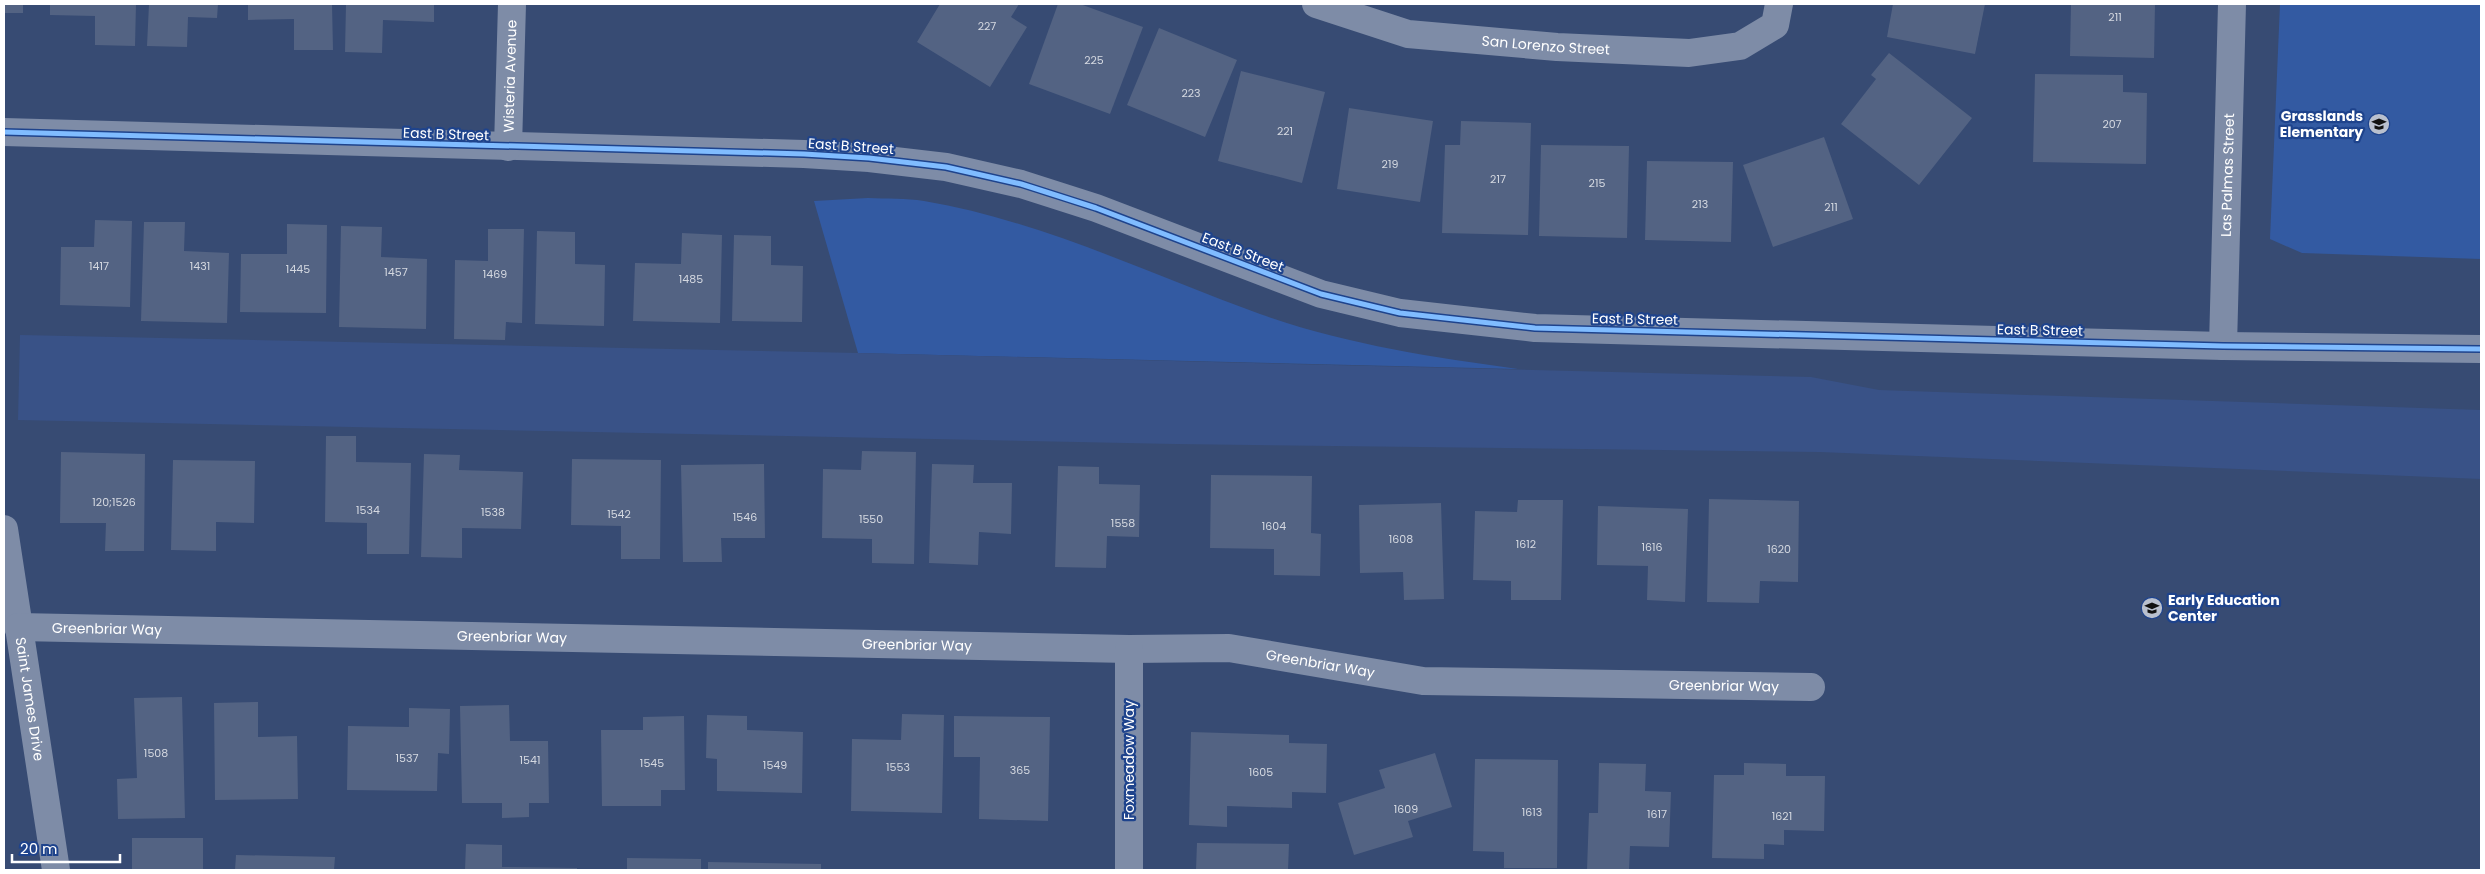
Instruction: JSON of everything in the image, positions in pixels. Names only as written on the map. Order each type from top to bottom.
[{"type":"street","name":"Wisteria Avenue","points":[[508,147],[512,4]]},
{"type":"street","name":"San Lorenzo Street","points":[[1316,4],[1408,34],[1556,47],[1689,53],[1740,46],[1777,14]]},
{"type":"street","name":"Las Palmas Street","points":[[2223,346],[2232,4]]},
{"type":"street","name":"East B Street","points":[[4,132],[804,154],[869,158],[946,167],[1021,184],[1096,208],[1321,294],[1400,313],[1535,328],[2223,346],[2481,349]]},
{"type":"street","name":"Saint James Drive","points":[[4,528],[56,870]]},
{"type":"street","name":"Greenbriar Way","points":[[18,627],[1129,649],[1229,648],[1423,681],[1811,687]]},
{"type":"street","name":"Foxmeadow Way","points":[[1129,649],[1129,870]]},
{"type":"shaded area","name":"Grasslands Elementary","points":[[2280,4],[2481,4],[2481,259],[2302,253],[2270,239]]},
{"type":"shaded area","points":[[868,198],[924,201],[1011,221],[1095,250],[1260,314],[1324,334],[1453,360],[1518,369],[858,353],[814,201]]},
{"type":"shaded area","points":[[20,335],[858,353],[1811,377],[1879,390],[2481,410],[2481,479],[1820,452],[1175,444],[18,420]]},
{"type":"building","points":[[4,4],[23,4],[23,13],[4,13]]},
{"type":"building","points":[[50,4],[136,4],[135,46],[95,45],[95,16],[50,15]]},
{"type":"building","points":[[149,4],[218,4],[217,18],[188,17],[187,47],[147,46]]},
{"type":"building","points":[[248,4],[332,4],[333,50],[294,50],[294,19],[248,20]]},
{"type":"building","points":[[346,4],[434,4],[434,22],[383,20],[382,53],[345,52]]},
{"type":"building","points":[[940,4],[1019,4],[1011,17],[1027,27],[990,87],[917,42]]},
{"type":"building","points":[[1058,4],[1080,4],[1143,27],[1110,114],[1029,84]]},
{"type":"building","points":[[1893,4],[1985,4],[1975,54],[1887,37]]},
{"type":"building","points":[[2071,4],[2155,4],[2154,58],[2070,56]]},
{"type":"building","points":[[1159,28],[1237,60],[1205,137],[1127,105]]},
{"type":"building","points":[[1889,53],[1972,118],[1919,185],[1841,124],[1876,79],[1871,75]]},
{"type":"building","points":[[1241,71],[1325,92],[1302,183],[1218,161]]},
{"type":"building","points":[[2035,74],[2123,75],[2123,92],[2147,93],[2146,164],[2033,162]]},
{"type":"building","points":[[1349,108],[1433,121],[1420,202],[1337,189]]},
{"type":"building","points":[[1461,121],[1531,123],[1528,235],[1442,233],[1445,145],[1460,145]]},
{"type":"building","points":[[1824,137],[1853,219],[1773,247],[1743,165]]},
{"type":"building","points":[[1541,145],[1629,146],[1627,238],[1539,236]]},
{"type":"building","points":[[1647,161],[1733,162],[1731,242],[1645,240]]},
{"type":"building","points":[[95,220],[132,221],[130,307],[60,305],[61,247],[94,247]]},
{"type":"building","points":[[144,222],[185,222],[184,251],[229,253],[227,323],[141,321]]},
{"type":"building","points":[[287,224],[327,225],[326,313],[240,312],[241,254],[287,254]]},
{"type":"building","points":[[341,226],[382,227],[381,257],[427,259],[426,329],[339,327]]},
{"type":"building","points":[[488,229],[524,229],[522,323],[506,322],[505,340],[454,339],[455,260],[488,261]]},
{"type":"building","points":[[537,231],[575,232],[575,264],[605,265],[604,326],[535,324]]},
{"type":"building","points":[[682,233],[722,235],[720,323],[633,321],[635,263],[681,264]]},
{"type":"building","points":[[734,235],[771,236],[771,265],[803,266],[802,322],[732,321]]},
{"type":"building","points":[[326,436],[356,436],[356,462],[411,463],[409,554],[367,554],[367,523],[325,522]]},
{"type":"building","points":[[862,451],[916,452],[914,564],[872,563],[872,539],[822,538],[823,469],[861,470]]},
{"type":"building","points":[[61,452],[145,454],[144,551],[105,551],[106,523],[60,523]]},
{"type":"building","points":[[424,454],[460,455],[459,470],[523,472],[521,529],[462,528],[462,558],[421,557]]},
{"type":"building","points":[[572,459],[661,460],[660,559],[621,559],[621,526],[571,525]]},
{"type":"building","points":[[173,460],[255,461],[254,523],[216,522],[216,551],[171,550]]},
{"type":"building","points":[[764,464],[765,538],[721,538],[722,562],[683,562],[681,465]]},
{"type":"building","points":[[932,464],[974,465],[973,483],[1012,483],[1011,534],[979,532],[978,565],[929,563]]},
{"type":"building","points":[[1058,466],[1099,467],[1099,484],[1140,485],[1139,537],[1107,536],[1106,568],[1055,567]]},
{"type":"building","points":[[1211,475],[1312,476],[1311,533],[1321,534],[1320,576],[1274,575],[1274,549],[1210,548]]},
{"type":"building","points":[[1709,499],[1799,501],[1798,582],[1760,581],[1759,603],[1707,602]]},
{"type":"building","points":[[1518,500],[1563,500],[1561,600],[1511,600],[1511,581],[1473,580],[1475,511],[1517,512]]},
{"type":"building","points":[[1441,503],[1444,599],[1404,600],[1403,572],[1360,573],[1359,505]]},
{"type":"building","points":[[1598,506],[1688,509],[1685,602],[1647,600],[1648,566],[1597,565]]},
{"type":"building","points":[[182,697],[185,818],[118,819],[117,779],[137,778],[134,698]]},
{"type":"building","points":[[258,702],[258,737],[297,736],[298,799],[215,800],[214,703]]},
{"type":"building","points":[[509,705],[510,741],[548,741],[549,803],[529,803],[529,817],[502,818],[502,803],[462,803],[460,706]]},
{"type":"building","points":[[409,708],[450,709],[449,754],[438,753],[437,791],[347,790],[348,726],[409,727]]},
{"type":"building","points":[[902,714],[944,715],[942,813],[851,811],[852,739],[901,740]]},
{"type":"building","points":[[707,715],[747,716],[747,730],[803,732],[802,793],[717,791],[717,759],[706,758]]},
{"type":"building","points":[[684,716],[685,790],[661,790],[661,806],[602,806],[601,730],[643,730],[643,717]]},
{"type":"building","points":[[954,716],[1050,717],[1048,821],[979,819],[980,757],[954,757]]},
{"type":"building","points":[[1191,732],[1289,735],[1289,743],[1327,744],[1326,793],[1292,792],[1292,808],[1227,806],[1227,827],[1189,825]]},
{"type":"building","points":[[1435,753],[1452,807],[1408,821],[1413,837],[1354,855],[1338,803],[1385,788],[1379,770]]},
{"type":"building","points":[[1475,759],[1558,760],[1557,868],[1504,868],[1504,852],[1473,851]]},
{"type":"building","points":[[1599,763],[1646,764],[1645,791],[1671,792],[1669,847],[1630,846],[1629,870],[1587,870],[1589,813],[1598,813]]},
{"type":"building","points":[[1744,763],[1786,764],[1786,776],[1825,776],[1824,831],[1784,830],[1784,845],[1764,844],[1764,859],[1712,858],[1714,775],[1744,775]]},
{"type":"building","points":[[132,838],[203,838],[203,870],[132,870]]},
{"type":"building","points":[[1197,843],[1289,844],[1288,870],[1196,870]]},
{"type":"building","points":[[466,844],[502,845],[502,867],[577,868],[577,870],[465,870]]},
{"type":"building","points":[[236,855],[335,857],[334,870],[235,870]]},
{"type":"building","points":[[627,858],[701,859],[701,870],[627,870]]},
{"type":"building","points":[[708,862],[821,864],[821,870],[708,870]]},
{"type":"cycle path","points":[[4,132],[804,154],[869,158],[946,167],[1021,184],[1096,208],[1321,294],[1400,313],[1535,328],[2223,346],[2481,349]]},
{"type":"place","name":"Grasslands Elementary","points":[[2379,124]]},
{"type":"place","name":"Early Education Center","points":[[2152,608]]}]
